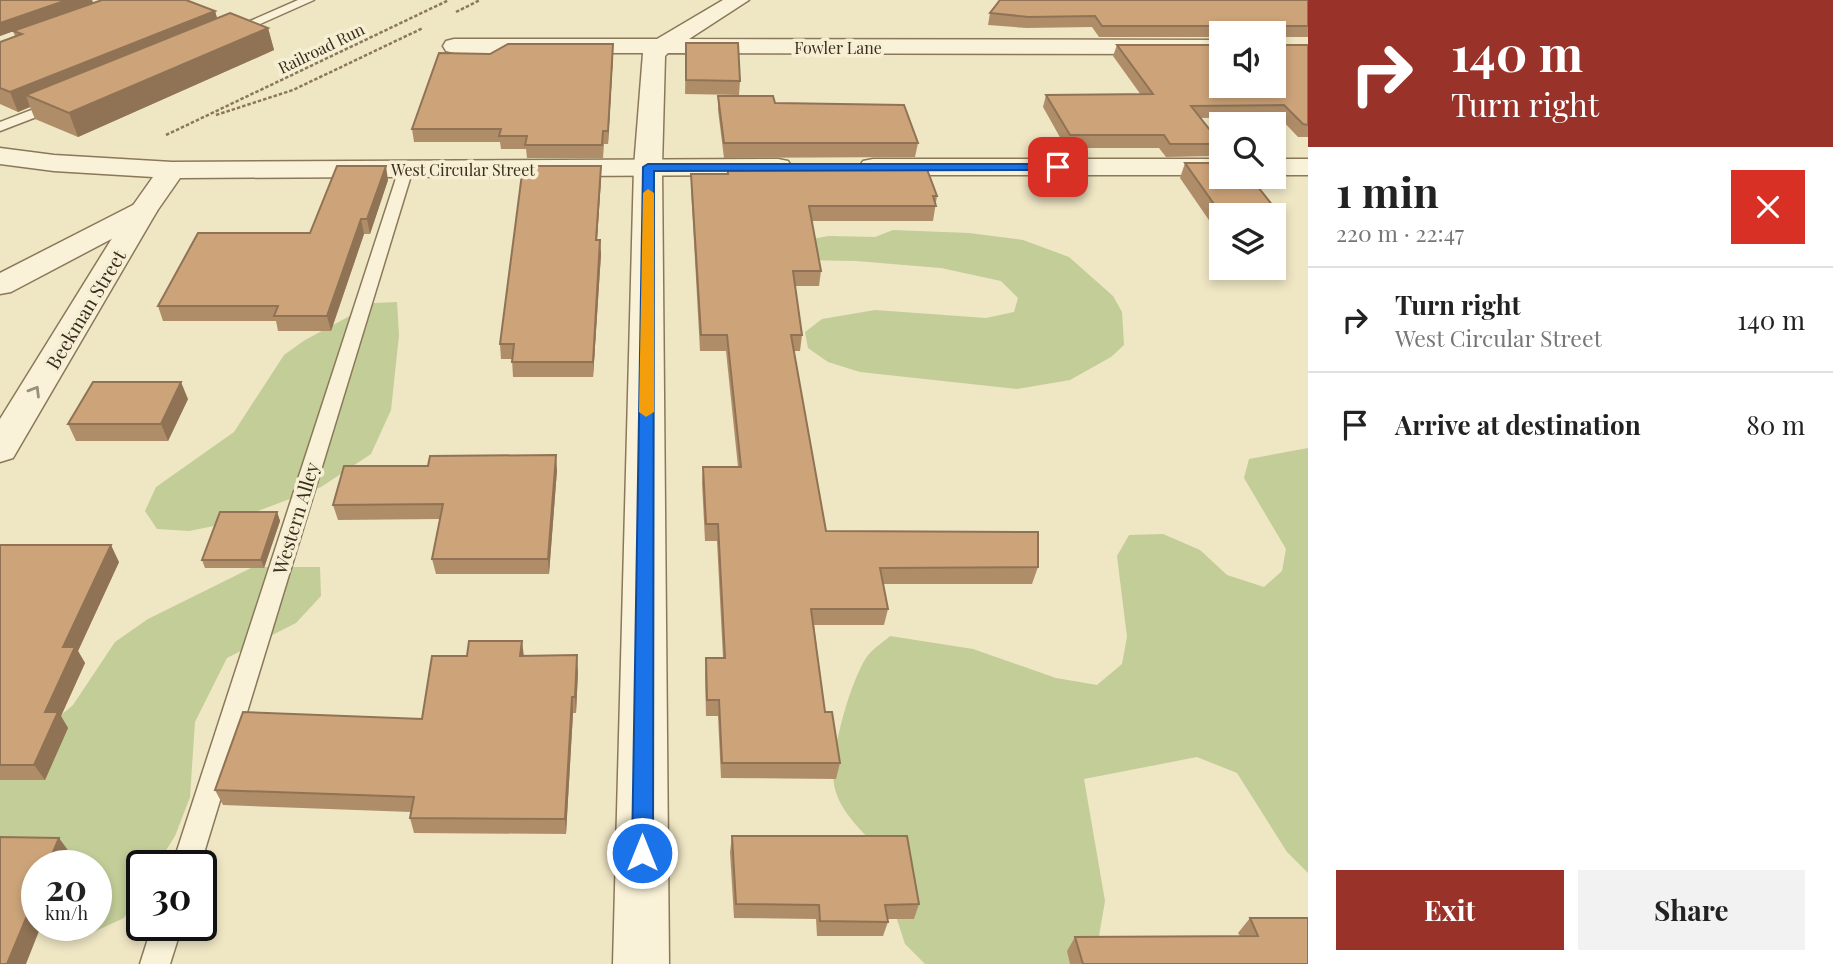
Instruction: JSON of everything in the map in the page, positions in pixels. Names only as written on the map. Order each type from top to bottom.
[{"type":"street","points":[[641,964],[648,167],[653,55],[661,47],[738,0]]},
{"type":"street","name":"Fowler Lane","points":[[454,47],[1209,47]]},
{"type":"street","name":"West Circular Street","points":[[0,156],[54,163],[172,170],[802,167]]},
{"type":"street","points":[[844,167],[1209,167]]},
{"type":"street","points":[[1286,167],[1308,167]]},
{"type":"street","name":"Beekman Street","points":[[0,449],[143,212],[172,170]]},
{"type":"street","points":[[0,285],[143,212]]},
{"type":"lane","points":[[211,40],[308,0]]},
{"type":"lane","points":[[0,127],[69,99]]},
{"type":"lane","name":"Western Alley","points":[[191,850],[405,169]]},
{"type":"lane","points":[[155,964],[162,941]]},
{"type":"path","name":"Railroad Run","points":[[424,27],[271,99],[205,118],[449,0]]},
{"type":"path","points":[[447,16],[480,0]]},
{"type":"green space","points":[[893,230],[969,233],[1023,240],[1069,257],[1113,296],[1122,312],[1124,345],[1111,357],[1070,380],[1017,389],[860,372],[828,362],[808,348],[805,332],[822,319],[875,310],[986,318],[1014,312],[1018,298],[1001,281],[941,268],[856,261],[799,260],[784,244],[829,236],[875,237]]},
{"type":"green space","points":[[397,302],[399,335],[391,410],[371,454],[321,487],[224,524],[189,531],[157,529],[145,511],[156,487],[234,432],[284,355],[305,340],[374,303]]},
{"type":"green space","points":[[1308,448],[1308,873],[1287,852],[1237,773],[1197,757],[1084,779],[1105,901],[1098,942],[1080,964],[925,964],[905,944],[890,898],[888,857],[850,817],[835,789],[833,776],[837,742],[853,685],[868,655],[890,636],[973,649],[1056,678],[1097,685],[1122,664],[1127,637],[1117,556],[1129,535],[1163,534],[1200,550],[1227,575],[1264,587],[1282,571],[1286,549],[1244,478],[1249,459]]},
{"type":"green space","points":[[253,567],[320,567],[321,596],[296,623],[227,658],[195,722],[190,797],[175,836],[166,850],[126,850],[126,915],[112,924],[112,850],[21,850],[21,860],[0,852],[0,772],[5,762],[73,705],[115,642],[148,619]]},
{"type":"building","points":[[0,0],[67,0],[0,23]]},
{"type":"building","points":[[102,0],[186,0],[215,11],[10,92],[0,88],[0,42],[22,34],[13,31]]},
{"type":"building","points":[[1000,0],[1308,0],[1308,26],[1286,26],[1286,21],[1209,21],[1209,26],[1102,26],[1095,16],[1029,17],[990,13]]},
{"type":"building","points":[[230,13],[268,28],[69,113],[26,95]]},
{"type":"building","points":[[686,43],[738,43],[740,81],[686,80]]},
{"type":"building","points":[[508,44],[613,44],[608,131],[603,131],[602,145],[525,145],[527,136],[499,136],[501,129],[412,129],[439,53],[490,54]]},
{"type":"building","points":[[1117,45],[1209,45],[1209,98],[1286,98],[1286,45],[1308,45],[1308,125],[1303,124],[1284,105],[1191,106],[1209,129],[1209,144],[1170,144],[1164,135],[1070,135],[1046,95],[1153,94]]},
{"type":"building","points":[[718,96],[773,96],[775,103],[904,105],[918,143],[724,143]]},
{"type":"building","points":[[1185,163],[1209,163],[1209,189],[1260,189],[1271,203],[1213,203]]},
{"type":"building","points":[[727,164],[925,164],[937,196],[933,196],[936,206],[809,206],[821,271],[793,271],[802,335],[791,335],[826,531],[1038,532],[1038,567],[880,568],[888,609],[811,609],[825,712],[832,712],[840,763],[722,763],[719,700],[707,700],[706,658],[725,658],[718,524],[706,524],[703,467],[741,467],[727,335],[701,335],[691,174],[728,174]]},
{"type":"building","points":[[337,166],[386,166],[367,219],[361,219],[327,316],[274,316],[278,306],[158,306],[198,233],[310,233]]},
{"type":"building","points":[[523,166],[601,166],[593,362],[512,362],[514,344],[500,344]]},
{"type":"building","points":[[93,382],[181,382],[161,424],[68,424]]},
{"type":"building","points":[[556,455],[548,559],[432,559],[443,504],[333,505],[344,466],[428,466],[430,456]]},
{"type":"building","points":[[220,512],[277,512],[261,560],[202,560]]},
{"type":"building","points":[[0,545],[111,545],[63,647],[75,647],[45,712],[58,712],[34,765],[0,765]]},
{"type":"building","points":[[469,641],[522,641],[520,656],[577,655],[565,819],[410,818],[414,797],[215,790],[243,712],[422,719],[432,656],[467,656]]},
{"type":"building","points":[[732,836],[907,836],[919,904],[885,905],[888,922],[820,921],[819,905],[736,904]]},
{"type":"building","points":[[0,837],[59,838],[54,850],[21,850],[21,930],[7,964],[0,964]]},
{"type":"building","points":[[1250,918],[1308,918],[1308,964],[1083,964],[1075,937],[1258,936]]},
{"type":"slow traffic","points":[[646,412],[648,193]]},
{"type":"route","points":[[642,853],[648,167],[1058,167]]}]
